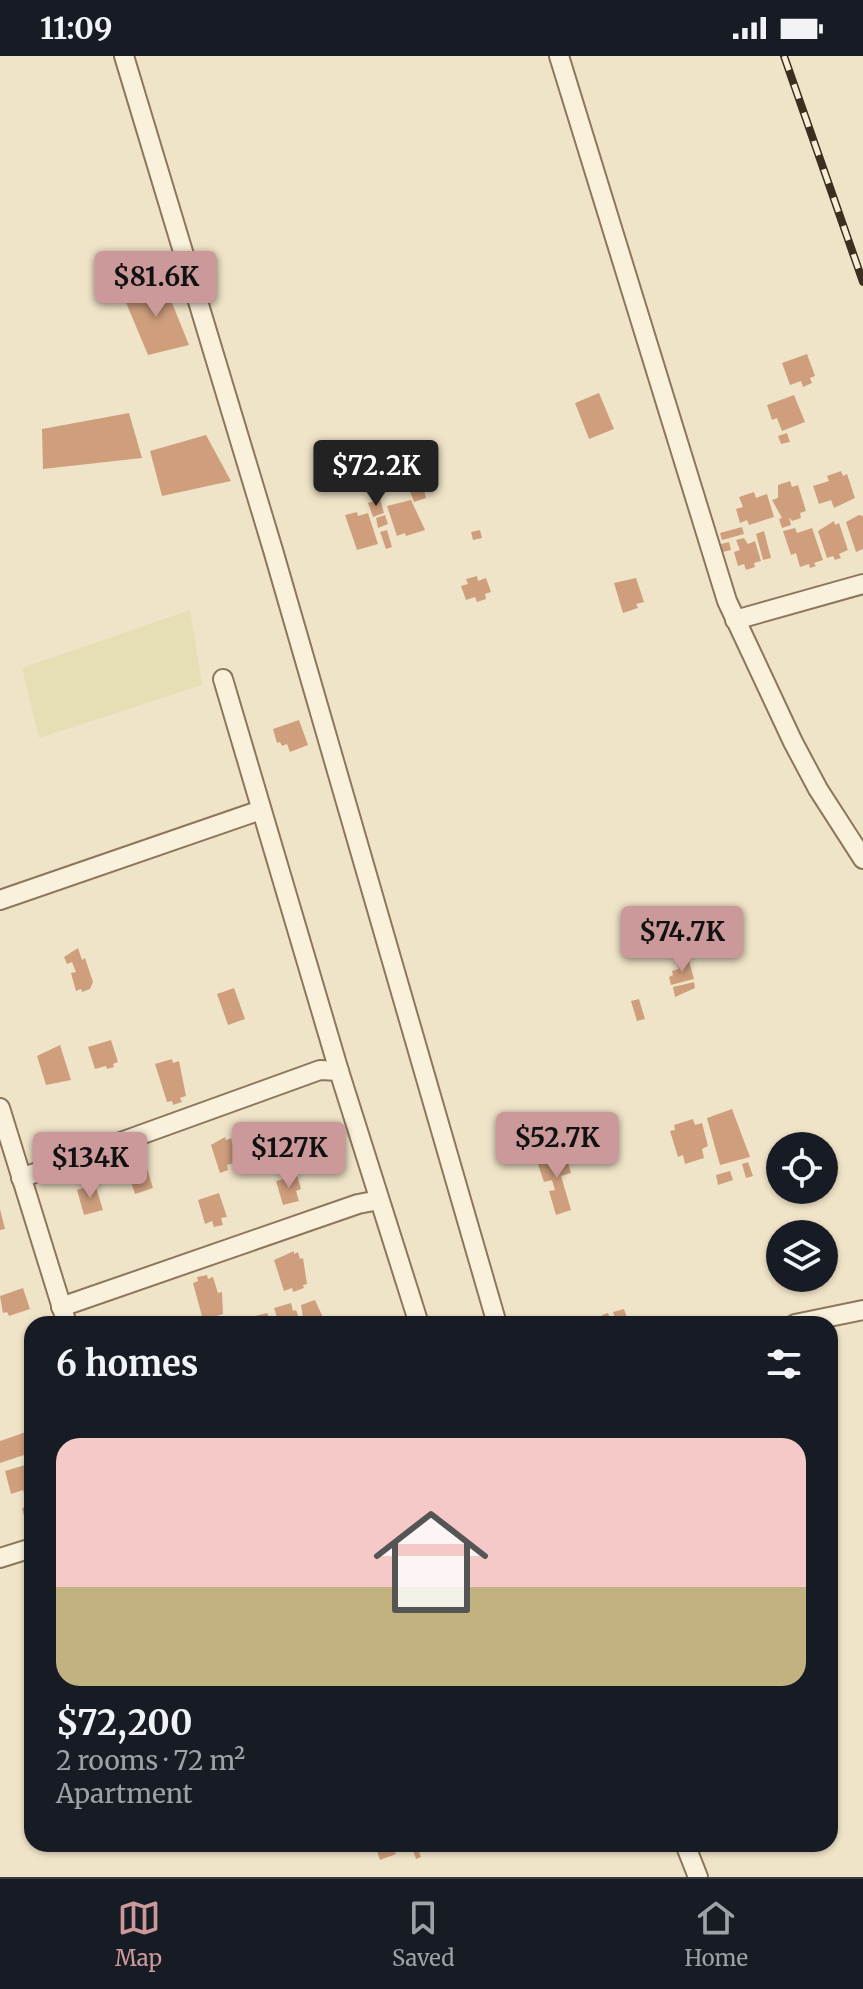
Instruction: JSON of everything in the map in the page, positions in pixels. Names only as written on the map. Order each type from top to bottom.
[{"type":"street","points":[[124,56],[269,535],[495,1316]]},
{"type":"street","points":[[559,56],[722,586],[793,742],[818,789],[863,859]]},
{"type":"street","points":[[735,620],[863,584]]},
{"type":"street","points":[[223,679],[339,1071],[416,1316]]},
{"type":"street","points":[[0,900],[261,810]]},
{"type":"street","points":[[21,1178],[320,1070],[339,1071]]},
{"type":"street","points":[[0,1108],[64,1316],[358,1204],[379,1200]]},
{"type":"street","points":[[834,1316],[863,1310]]},
{"type":"street","points":[[0,1558],[24,1550]]},
{"type":"street","points":[[688,1852],[698,1877]]},
{"type":"shaded area","points":[[190,610],[202,685],[39,738],[22,668]]},
{"type":"building","points":[[164,283],[189,345],[148,355],[122,293]]},
{"type":"building","points":[[807,354],[815,376],[810,378],[812,383],[803,387],[801,381],[790,385],[782,363]]},
{"type":"building","points":[[599,393],[614,429],[589,439],[575,403]]},
{"type":"building","points":[[794,395],[805,422],[782,431],[777,418],[772,420],[767,405]]},
{"type":"building","points":[[129,413],[142,458],[43,469],[42,429]]},
{"type":"building","points":[[787,433],[790,442],[781,444],[778,436]]},
{"type":"building","points":[[206,435],[231,481],[162,496],[150,451]]},
{"type":"building","points":[[841,471],[843,476],[847,474],[855,498],[834,508],[831,500],[819,504],[813,486],[829,481],[827,476]]},
{"type":"building","points":[[790,481],[792,487],[798,485],[806,511],[800,513],[801,518],[792,521],[789,517],[791,525],[782,528],[779,519],[782,518],[772,500],[778,498],[778,485]]},
{"type":"building","points":[[423,487],[426,498],[414,502],[410,491]]},
{"type":"building","points":[[754,492],[756,498],[767,494],[774,517],[749,525],[747,520],[740,523],[736,509],[743,507],[739,497]]},
{"type":"building","points":[[380,499],[384,513],[373,517],[368,503]]},
{"type":"building","points":[[411,500],[425,530],[397,536],[387,506]]},
{"type":"building","points":[[357,512],[358,516],[368,513],[378,544],[357,550],[345,515]]},
{"type":"building","points":[[385,515],[388,524],[378,528],[376,518]]},
{"type":"building","points":[[863,516],[863,549],[856,552],[846,522]]},
{"type":"building","points":[[834,521],[835,525],[839,523],[848,550],[835,560],[833,556],[827,558],[818,531]]},
{"type":"building","points":[[742,527],[744,534],[722,540],[720,533]]},
{"type":"building","points":[[795,528],[797,533],[812,528],[823,560],[814,563],[816,566],[810,568],[809,564],[800,567],[796,553],[791,555],[783,531]]},
{"type":"building","points":[[387,530],[392,547],[386,549],[380,532]]},
{"type":"building","points":[[480,530],[482,538],[473,540],[471,532]]},
{"type":"building","points":[[764,531],[771,558],[763,560],[756,534]]},
{"type":"building","points":[[744,538],[748,544],[755,541],[761,561],[746,570],[744,564],[738,566],[734,552],[740,550],[736,540]]},
{"type":"building","points":[[729,542],[731,550],[723,552],[721,544]]},
{"type":"building","points":[[477,576],[478,581],[486,578],[491,592],[485,594],[486,599],[477,602],[475,597],[466,600],[461,586],[468,584],[466,579]]},
{"type":"building","points":[[636,578],[644,602],[636,604],[638,608],[623,613],[614,583]]},
{"type":"building","points":[[299,720],[308,745],[290,752],[287,744],[282,746],[280,742],[277,743],[273,729]]},
{"type":"building","points":[[78,948],[93,982],[90,989],[82,992],[81,989],[76,991],[71,973],[76,972],[72,962],[67,964],[64,957]]},
{"type":"building","points":[[689,961],[694,979],[671,985],[669,977],[673,975],[672,971],[679,969],[677,964]]},
{"type":"building","points":[[694,982],[695,988],[675,997],[673,987]]},
{"type":"building","points":[[234,988],[245,1019],[228,1025],[217,994]]},
{"type":"building","points":[[639,999],[645,1019],[637,1021],[631,1001]]},
{"type":"building","points":[[111,1040],[118,1062],[113,1064],[114,1067],[95,1069],[88,1047]]},
{"type":"building","points":[[60,1045],[71,1080],[46,1085],[37,1056]]},
{"type":"building","points":[[172,1059],[173,1063],[179,1061],[186,1096],[180,1098],[182,1102],[173,1105],[172,1101],[167,1102],[155,1064]]},
{"type":"building","points":[[732,1109],[750,1157],[720,1165],[707,1118]]},
{"type":"building","points":[[693,1119],[695,1125],[702,1123],[708,1146],[702,1149],[704,1158],[685,1164],[683,1155],[678,1157],[670,1131],[675,1130],[674,1125]]},
{"type":"building","points":[[225,1137],[226,1140],[231,1138],[238,1162],[227,1165],[228,1170],[220,1173],[211,1145]]},
{"type":"building","points":[[561,1152],[562,1156],[566,1155],[571,1173],[561,1176],[571,1210],[556,1215],[549,1191],[555,1190],[552,1180],[544,1182],[538,1164],[546,1161],[545,1157]]},
{"type":"building","points":[[748,1162],[753,1176],[746,1178],[742,1164]]},
{"type":"building","points":[[146,1165],[153,1188],[135,1194],[127,1169]]},
{"type":"building","points":[[730,1171],[733,1180],[718,1185],[716,1175]]},
{"type":"building","points":[[297,1175],[301,1189],[296,1191],[299,1201],[283,1205],[276,1181]]},
{"type":"building","points":[[95,1184],[103,1210],[84,1215],[77,1190]]},
{"type":"building","points":[[219,1193],[227,1217],[221,1218],[223,1225],[214,1227],[212,1221],[205,1224],[198,1200]]},
{"type":"building","points":[[0,1209],[5,1229],[0,1230]]},
{"type":"building","points":[[294,1251],[294,1254],[298,1252],[300,1259],[303,1258],[307,1284],[293,1292],[292,1288],[284,1291],[274,1260]]},
{"type":"building","points":[[197,1277],[213,1277],[218,1293],[222,1292],[223,1314],[202,1316],[193,1283],[198,1281]]},
{"type":"building","points":[[23,1288],[30,1309],[9,1316],[7,1312],[3,1313],[0,1296]]},
{"type":"building","points":[[315,1300],[322,1316],[303,1316],[301,1305]]},
{"type":"building","points":[[291,1303],[298,1316],[276,1316],[274,1308]]},
{"type":"building","points":[[624,1309],[626,1316],[614,1316],[613,1312]]},
{"type":"building","points":[[24,1433],[24,1455],[0,1463],[0,1441]]},
{"type":"building","points":[[24,1465],[24,1494],[23,1490],[11,1494],[5,1471]]},
{"type":"building","points":[[377,1852],[395,1852],[396,1854],[380,1860]]},
{"type":"railway","points":[[784,56],[863,282]]}]
